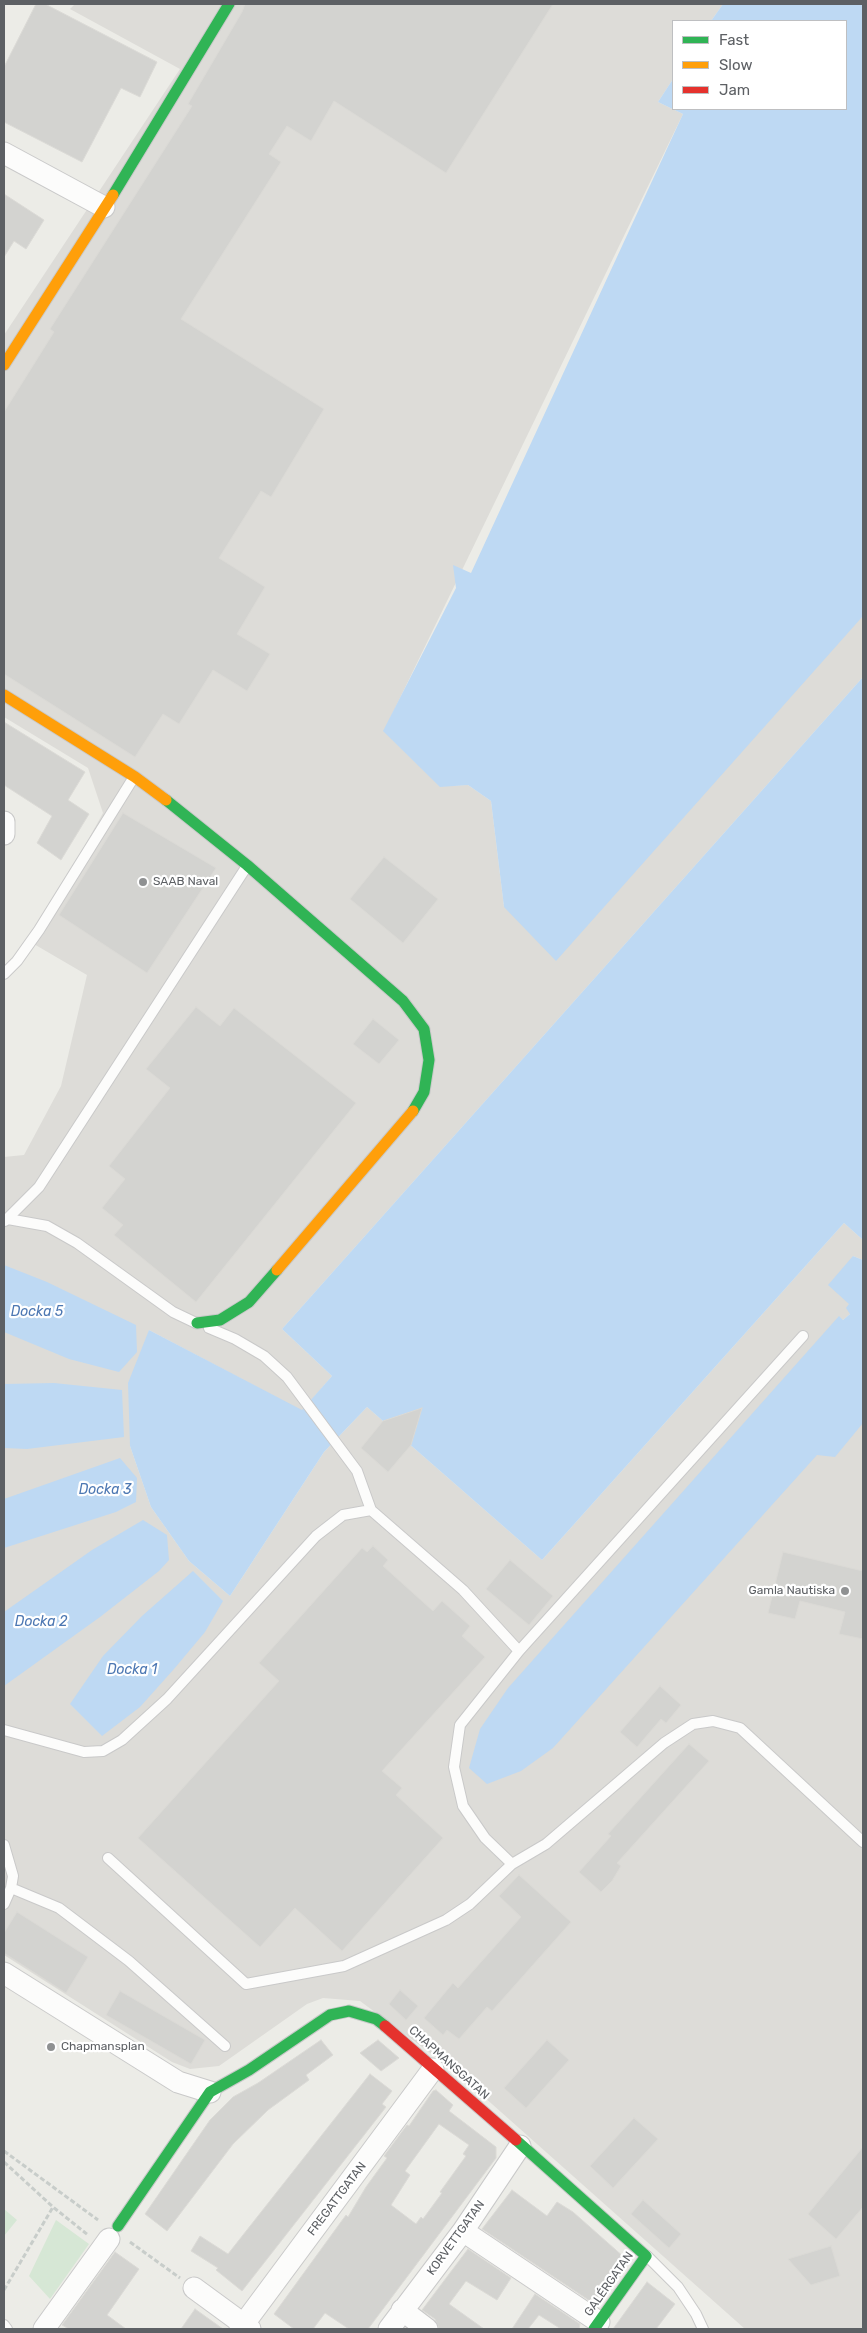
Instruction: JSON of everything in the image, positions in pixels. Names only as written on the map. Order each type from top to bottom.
[{"type":"street","points":[[4,365],[154,130],[229,4]]},
{"type":"street","points":[[4,153],[104,207]]},
{"type":"street","points":[[4,695],[134,777],[247,865],[403,1001],[424,1029],[429,1060],[424,1092],[412,1114],[249,1302],[220,1320],[197,1323]]},
{"type":"street","points":[[4,822],[4,834]]},
{"type":"street","points":[[4,1973],[178,2082],[210,2092],[44,2329]]},
{"type":"street","name":"CHAPMANSGATAN","points":[[210,2092],[249,2070],[330,2015],[349,2011],[376,2019],[397,2035],[646,2256]]},
{"type":"street","name":"FREGATTGATAN","points":[[245,2327],[434,2069]]},
{"type":"street","name":"KORVETTGATAN","points":[[389,2329],[463,2231],[520,2146]]},
{"type":"street","points":[[463,2231],[597,2326]]},
{"type":"street","name":"GALÉRGATAN","points":[[597,2326],[646,2256]]},
{"type":"street","points":[[194,2288],[245,2327]]},
{"type":"street","points":[[402,2310],[427,2329]]},
{"type":"lane","points":[[4,974],[17,961],[39,930],[134,777]]},
{"type":"lane","points":[[6,1220],[39,1187],[247,865]]},
{"type":"lane","points":[[6,1220],[47,1226],[77,1243],[173,1312],[235,1339],[264,1356],[287,1377],[357,1471],[371,1510],[463,1590],[519,1651]]},
{"type":"lane","points":[[512,1864],[485,1838],[463,1806],[454,1767],[460,1725],[519,1651],[804,1336]]},
{"type":"lane","points":[[4,1730],[84,1752],[102,1751],[122,1740],[167,1699],[316,1536],[343,1515],[371,1510]]},
{"type":"lane","points":[[108,1858],[246,1984],[344,1966],[386,1949],[454,1915],[470,1904],[512,1864],[546,1844],[664,1743],[693,1724],[713,1721],[740,1728],[863,1842]]},
{"type":"lane","points":[[4,1845],[12,1876],[11,1888],[4,1904]]},
{"type":"lane","points":[[11,1888],[59,1908],[129,1961],[225,2046]]},
{"type":"lane","points":[[646,2256],[678,2287],[696,2314],[703,2329]]},
{"type":"lane","points":[[4,2325],[6,2329]]},
{"type":"path","points":[[4,2162],[53,2207],[110,2237]]},
{"type":"path","points":[[4,2290],[53,2207]]},
{"type":"shaded area","points":[[75,4],[723,4],[712,20],[672,20],[672,81],[658,102],[683,114],[384,731],[440,786],[468,785],[491,801],[504,907],[863,616],[863,677],[282,1329],[332,1376],[302,1411],[149,1330],[130,1446],[151,1507],[189,1561],[230,1596],[324,1452],[367,1407],[542,1560],[844,1223],[863,1240],[863,1260],[853,1256],[850,1314],[843,1320],[839,1317],[863,1387],[863,2329],[745,2329],[456,2072],[360,2001],[323,1998],[307,2004],[219,2066],[190,2069],[172,2062],[4,1955],[4,1157],[24,1155],[61,1086],[87,975],[27,940],[69,874],[103,813],[88,768],[4,717],[4,335],[180,69],[70,9]]},
{"type":"green space","points":[[4,2209],[17,2220],[4,2236]]},
{"type":"green space","points":[[56,2220],[89,2244],[50,2299],[29,2276]]},
{"type":"water","points":[[723,4],[863,4],[863,616],[556,961],[504,907],[491,801],[468,785],[440,787],[383,731],[456,588],[453,565],[471,573],[683,114],[675,110],[847,110],[847,20],[712,20]]},
{"type":"water","points":[[672,81],[672,109],[658,102]]},
{"type":"water","points":[[863,677],[863,1240],[844,1223],[542,1560],[367,1407],[324,1452],[230,1596],[189,1561],[151,1507],[130,1446],[128,1383],[149,1330],[302,1410],[332,1376],[282,1329]]},
{"type":"water","points":[[853,1256],[863,1260],[863,1423],[835,1457],[817,1455],[553,1748],[521,1771],[487,1784],[469,1768],[480,1729],[508,1688],[839,1316],[843,1320],[850,1314],[846,1308],[849,1304],[828,1285]]},
{"type":"water","name":"Docka 5","points":[[4,1265],[47,1282],[136,1325],[137,1352],[119,1372],[69,1359],[4,1332]]},
{"type":"water","points":[[54,1383],[122,1390],[124,1437],[27,1449],[4,1448],[4,1384]]},
{"type":"water","name":"Docka 3","points":[[120,1458],[137,1478],[136,1502],[116,1512],[4,1548],[4,1499]]},
{"type":"water","name":"Docka 2","points":[[143,1520],[167,1535],[169,1560],[159,1571],[100,1617],[4,1686],[4,1612],[92,1550]]},
{"type":"water","name":"Docka 1","points":[[193,1571],[223,1601],[205,1632],[140,1707],[102,1736],[70,1704],[103,1656],[142,1616]]},
{"type":"building","points":[[36,4],[45,4],[157,62],[140,97],[121,88],[82,162],[4,122],[4,67]]},
{"type":"building","points":[[245,4],[553,4],[446,173],[334,101],[311,141],[287,126],[269,154],[281,162],[181,319],[324,409],[271,497],[261,491],[219,558],[265,587],[237,634],[270,654],[247,691],[213,670],[179,724],[163,714],[135,757],[4,674],[4,412],[54,332],[50,329],[192,106],[188,104]]},
{"type":"building","points":[[4,194],[44,220],[26,249],[14,241],[4,257]]},
{"type":"building","points":[[4,722],[85,772],[68,800],[89,814],[61,860],[37,843],[52,816],[4,785]]},
{"type":"building","name":"SAAB Naval","points":[[123,813],[216,868],[147,973],[59,915]]},
{"type":"building","points":[[384,857],[438,899],[403,943],[350,899]]},
{"type":"building","points":[[196,1007],[220,1026],[234,1008],[356,1103],[196,1302],[114,1235],[123,1225],[102,1208],[125,1179],[109,1166],[170,1088],[146,1069]]},
{"type":"building","points":[[373,1019],[399,1040],[379,1064],[353,1044]]},
{"type":"building","points":[[422,1408],[411,1445],[388,1472],[361,1448],[383,1421]]},
{"type":"building","points":[[373,1546],[388,1560],[383,1566],[433,1611],[442,1601],[470,1626],[462,1636],[485,1657],[382,1771],[402,1788],[396,1795],[443,1838],[342,1951],[295,1908],[260,1947],[138,1838],[279,1681],[259,1663],[362,1548],[367,1552]]},
{"type":"building","name":"Gamla Nautiska","points":[[783,1552],[863,1571],[863,1639],[839,1634],[845,1612],[800,1601],[795,1619],[768,1613]]},
{"type":"building","points":[[510,1560],[553,1596],[529,1625],[486,1589]]},
{"type":"building","points":[[660,1686],[681,1705],[666,1723],[661,1719],[637,1747],[620,1732]]},
{"type":"building","points":[[689,1744],[709,1761],[617,1863],[621,1866],[612,1881],[601,1892],[579,1872],[611,1836],[608,1834]]},
{"type":"building","points":[[519,1875],[571,1922],[492,2011],[487,2007],[459,2039],[447,2030],[443,2035],[424,2018],[453,1983],[458,1988],[521,1917],[499,1896]]},
{"type":"building","points":[[17,1912],[88,1957],[66,1993],[4,1953],[4,1933]]},
{"type":"building","points":[[400,1990],[418,2006],[406,2020],[389,2004]]},
{"type":"building","points":[[120,1991],[205,2040],[191,2064],[106,2015]]},
{"type":"building","points":[[321,2040],[333,2055],[306,2075],[309,2080],[268,2110],[233,2144],[167,2231],[145,2214],[210,2120],[233,2097],[258,2083]]},
{"type":"building","points":[[378,2040],[399,2058],[381,2071],[360,2053]]},
{"type":"building","points":[[547,2040],[569,2060],[526,2108],[504,2088]]},
{"type":"building","points":[[370,2074],[392,2091],[382,2104],[386,2107],[242,2291],[216,2270],[218,2268],[191,2251],[200,2236],[228,2254]]},
{"type":"building","points":[[436,2090],[453,2105],[449,2111],[496,2147],[496,2158],[368,2329],[349,2329],[325,2313],[313,2329],[294,2329],[274,2314],[346,2215],[348,2217],[366,2187],[387,2158],[384,2156],[407,2125],[409,2126],[433,2091]],"holes":[[[439,2124],[469,2145],[463,2154],[466,2156],[423,2219],[421,2217],[416,2224],[391,2205],[410,2175],[405,2171]]]},
{"type":"building","points":[[634,2118],[658,2139],[613,2188],[590,2166]]},
{"type":"building","points":[[863,2147],[863,2207],[836,2239],[808,2214]]},
{"type":"building","points":[[512,2190],[547,2216],[557,2202],[573,2212],[625,2258],[593,2303],[482,2229]]},
{"type":"building","points":[[643,2200],[681,2234],[669,2248],[631,2214]]},
{"type":"building","points":[[831,2246],[840,2276],[811,2285],[788,2259]]},
{"type":"building","points":[[468,2249],[511,2278],[497,2300],[466,2281],[449,2304],[484,2329],[439,2329],[435,2319],[422,2310]]},
{"type":"building","points":[[115,2252],[139,2269],[107,2315],[126,2329],[69,2329],[62,2325]]},
{"type":"building","points":[[647,2282],[675,2304],[656,2329],[613,2329]]},
{"type":"building","points":[[535,2294],[580,2324],[579,2329],[561,2329],[539,2315],[528,2329],[512,2329]]},
{"type":"building","points":[[195,2309],[223,2329],[181,2329]]},
{"type":"traffic: fast","points":[[113,195],[229,4]]},
{"type":"traffic: fast","points":[[166,800],[247,865],[403,1001],[424,1029],[429,1060],[424,1092],[413,1111]]},
{"type":"traffic: fast","points":[[197,1323],[220,1320],[249,1302],[277,1270]]},
{"type":"traffic: fast","points":[[118,2226],[210,2092],[249,2070],[330,2015],[349,2011],[376,2019],[385,2026]]},
{"type":"traffic: fast","points":[[516,2140],[646,2256],[594,2329]]},
{"type":"traffic: slow","points":[[4,365],[113,195]]},
{"type":"traffic: slow","points":[[4,695],[135,777],[166,800]]},
{"type":"traffic: slow","points":[[277,1270],[413,1111]]},
{"type":"traffic: jam","points":[[385,2026],[516,2140]]},
{"type":"place","name":"SAAB Naval","points":[[143,882]]},
{"type":"place","name":"Gamla Nautiska","points":[[845,1591]]},
{"type":"place","name":"Chapmansplan","points":[[51,2047]]}]
